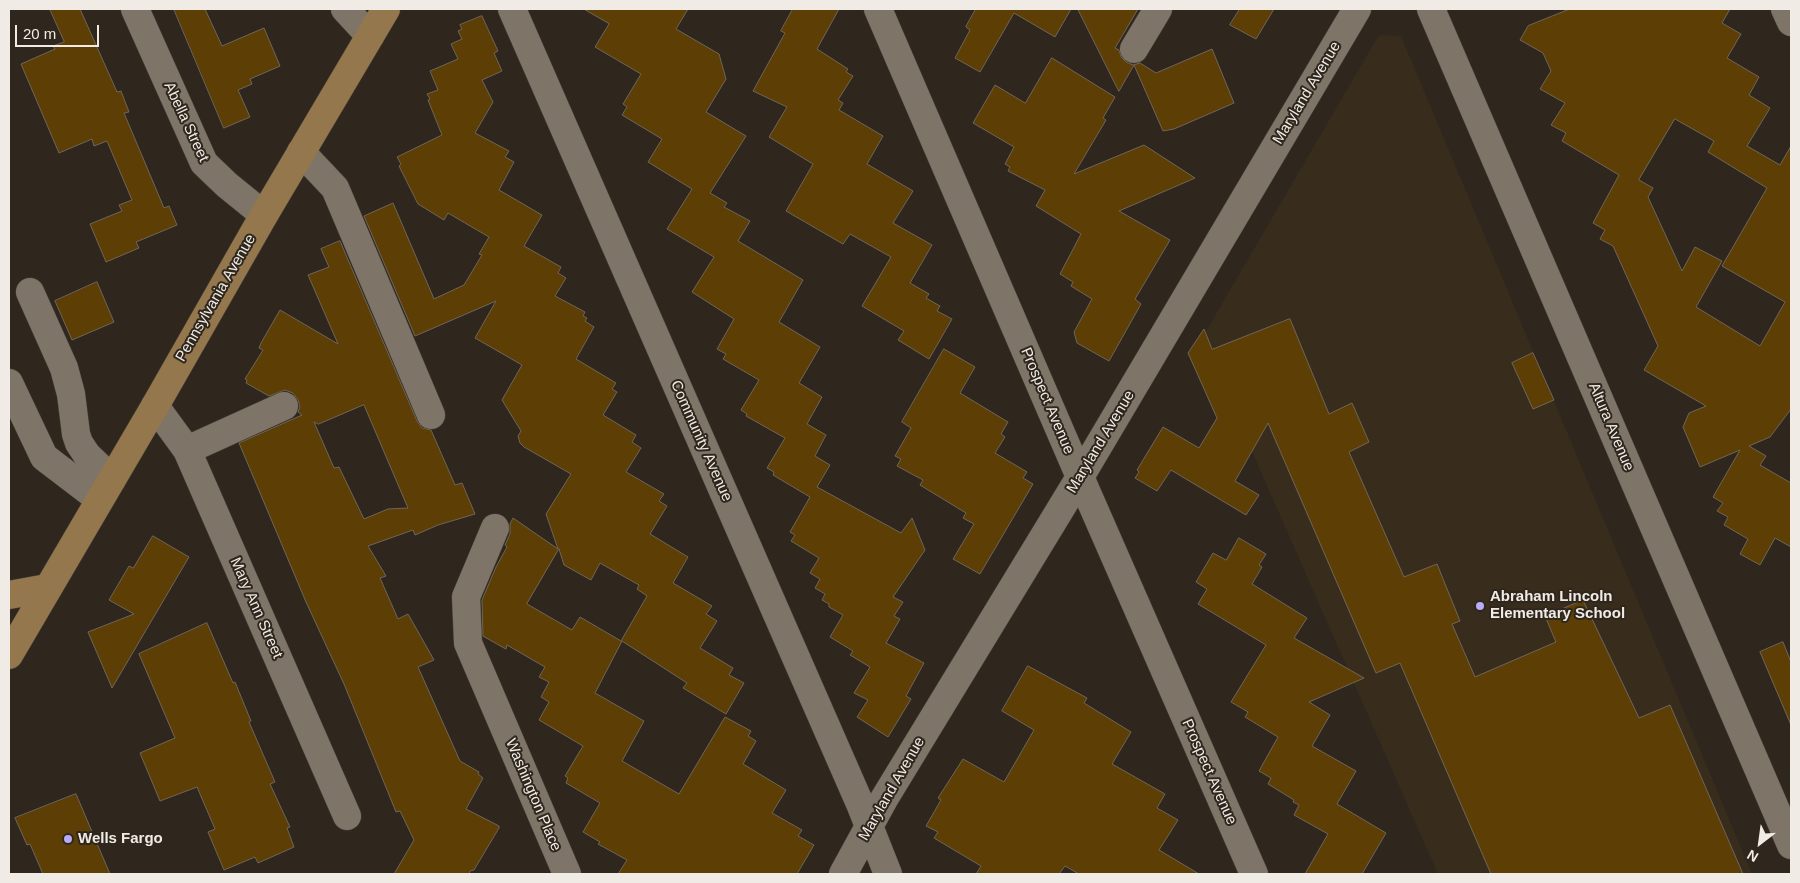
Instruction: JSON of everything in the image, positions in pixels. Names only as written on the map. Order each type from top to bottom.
[{"type":"main road","name":"Pennsylvania Avenue","points":[[9,654],[386,9]]},
{"type":"main road","points":[[9,595],[47,588]]},
{"type":"street","name":"Abella Street","points":[[135,9],[204,163],[227,185],[264,215]]},
{"type":"street","points":[[344,9],[370,36]]},
{"type":"street","name":"Community Avenue","points":[[512,9],[853,787],[888,874]]},
{"type":"street","name":"Prospect Avenue","points":[[878,9],[1254,874]]},
{"type":"street","points":[[1134,49],[1158,9]]},
{"type":"street","name":"Maryland Avenue","points":[[843,874],[868,826],[1080,477],[1357,9]]},
{"type":"street","name":"Altura Avenue","points":[[1431,9],[1791,845]]},
{"type":"street","points":[[1785,9],[1791,22]]},
{"type":"street","points":[[301,152],[335,188],[432,415]]},
{"type":"street","points":[[30,292],[64,368],[71,394],[79,444],[105,489]]},
{"type":"street","points":[[9,383],[44,457],[105,489]]},
{"type":"street","name":"Mary Ann Street","points":[[155,406],[187,450],[347,816]]},
{"type":"street","points":[[187,450],[284,406]]},
{"type":"street","name":"Washington Place","points":[[495,528],[466,597],[468,643],[567,874]]},
{"type":"shaded area","name":"Abraham Lincoln Elementary School","points":[[1379,35],[1401,36],[1752,874],[1438,874],[1202,338]]},
{"type":"building","points":[[50,9],[80,9],[117,92],[121,91],[129,112],[124,113],[164,208],[169,206],[177,225],[136,242],[139,248],[106,262],[90,224],[122,211],[119,205],[132,200],[107,141],[94,146],[92,139],[59,153],[21,64],[55,49],[53,46],[64,42]]},
{"type":"building","points":[[174,9],[205,9],[222,46],[264,28],[280,66],[250,79],[252,84],[238,90],[250,117],[224,128]]},
{"type":"building","points":[[584,9],[688,9],[676,29],[719,54],[726,79],[706,112],[746,136],[710,193],[727,203],[724,207],[750,221],[738,241],[803,280],[779,322],[820,347],[799,383],[822,397],[807,424],[826,435],[815,456],[830,465],[817,487],[901,533],[912,518],[925,550],[893,597],[903,602],[894,616],[900,619],[886,643],[924,663],[906,696],[911,699],[888,737],[857,717],[868,700],[854,693],[870,667],[850,655],[853,651],[830,637],[843,615],[829,607],[829,604],[822,600],[825,594],[815,588],[820,579],[810,573],[819,558],[791,541],[795,535],[790,532],[810,497],[773,475],[774,472],[767,468],[785,438],[746,416],[747,414],[741,410],[759,380],[723,359],[726,354],[717,349],[734,319],[692,292],[714,257],[667,229],[692,189],[648,162],[662,139],[622,115],[627,107],[623,104],[641,74],[595,47],[609,24]]},
{"type":"building","points":[[793,9],[839,9],[817,49],[848,69],[846,72],[853,76],[838,100],[843,103],[839,110],[883,136],[867,164],[913,191],[893,223],[932,245],[910,283],[929,294],[926,298],[940,306],[937,311],[952,319],[929,359],[898,340],[904,331],[862,306],[891,257],[850,234],[843,244],[786,211],[813,164],[769,137],[787,107],[753,91],[785,33],[781,31]]},
{"type":"building","points":[[976,9],[1071,9],[1055,37],[1014,13],[980,72],[955,58],[970,30],[966,27]]},
{"type":"building","points":[[1078,9],[1138,9],[1115,48],[1119,50],[1121,57],[1126,62],[1133,65],[1140,63],[1156,73],[1212,49],[1234,103],[1174,129],[1163,131],[1134,65],[1119,91]]},
{"type":"building","points":[[1240,9],[1274,9],[1256,39],[1230,25]]},
{"type":"building","points":[[1570,9],[1730,9],[1722,23],[1741,34],[1727,58],[1759,77],[1749,95],[1770,108],[1747,146],[1780,165],[1791,146],[1791,409],[1770,437],[1749,446],[1766,456],[1760,465],[1791,483],[1791,547],[1775,538],[1760,565],[1740,554],[1748,539],[1724,525],[1728,517],[1717,511],[1723,503],[1713,497],[1740,450],[1700,467],[1683,427],[1689,413],[1706,406],[1644,370],[1658,346],[1613,246],[1600,239],[1605,230],[1593,223],[1619,175],[1562,141],[1566,133],[1551,125],[1565,103],[1540,89],[1551,71],[1543,53],[1520,40],[1528,26]],"holes":[[[1675,119],[1714,141],[1708,152],[1767,188],[1722,266],[1785,302],[1760,346],[1696,307],[1722,261],[1695,247],[1682,271],[1648,197],[1653,188],[1639,180]]]},
{"type":"building","points":[[482,16],[498,51],[494,53],[502,71],[482,80],[493,102],[475,133],[509,151],[505,157],[514,162],[499,190],[542,215],[524,246],[561,267],[558,273],[566,278],[555,296],[585,312],[583,316],[587,318],[585,321],[594,327],[576,359],[616,383],[612,389],[617,392],[603,415],[636,435],[632,442],[641,448],[626,472],[664,494],[659,501],[667,506],[650,534],[688,557],[673,583],[712,606],[706,614],[717,621],[700,648],[733,668],[729,675],[744,683],[726,714],[683,688],[687,683],[622,641],[595,693],[644,721],[622,761],[679,794],[725,717],[751,731],[748,736],[756,741],[743,764],[786,790],[772,813],[802,830],[798,836],[814,845],[797,874],[618,874],[627,860],[598,844],[600,842],[583,832],[600,803],[566,783],[568,778],[565,776],[583,746],[539,720],[549,702],[541,697],[549,682],[539,677],[545,667],[507,645],[506,649],[483,636],[482,600],[507,547],[505,545],[510,534],[510,524],[513,518],[558,549],[546,514],[571,474],[520,443],[518,436],[521,431],[502,400],[522,365],[475,338],[496,301],[415,336],[364,216],[393,203],[434,299],[464,285],[482,255],[479,254],[489,237],[448,213],[444,220],[418,204],[399,166],[401,164],[397,157],[442,135],[428,100],[430,99],[427,94],[438,90],[430,71],[458,59],[451,44],[462,39],[458,31],[462,29],[460,25]],"holes":[[[559,549],[564,565],[591,580],[600,563],[639,585],[637,589],[647,596],[621,641],[580,617],[572,630],[527,604]]]},
{"type":"building","points":[[1052,58],[1115,97],[1103,118],[1106,120],[1074,174],[1144,145],[1195,178],[1119,211],[1170,240],[1135,299],[1141,304],[1109,361],[1077,343],[1074,332],[1092,299],[1071,286],[1073,282],[1060,274],[1081,234],[1036,206],[1045,190],[1008,171],[1010,167],[1005,164],[1014,147],[973,123],[995,85],[1025,103]]},
{"type":"building","points":[[340,241],[417,421],[422,428],[431,430],[455,485],[462,483],[475,514],[438,525],[415,535],[413,530],[368,546],[386,576],[380,578],[398,619],[408,614],[434,660],[418,667],[460,761],[479,772],[478,774],[483,778],[466,809],[499,826],[474,870],[470,871],[469,874],[394,874],[414,840],[400,811],[396,812],[344,684],[306,602],[239,443],[302,415],[298,412],[300,407],[293,393],[285,390],[269,396],[246,383],[247,380],[245,379],[263,350],[259,348],[261,343],[280,310],[338,344],[308,275],[329,267],[321,249]],"holes":[[[364,405],[408,508],[388,509],[364,519],[339,467],[334,468],[314,422],[318,424]]]},
{"type":"building","points":[[97,282],[114,322],[72,340],[55,301]]},
{"type":"building","points":[[1290,319],[1329,414],[1352,403],[1369,442],[1349,452],[1404,577],[1437,564],[1460,621],[1452,624],[1475,677],[1556,642],[1545,616],[1583,600],[1639,718],[1670,705],[1743,874],[1491,874],[1400,663],[1376,673],[1268,423],[1235,481],[1259,495],[1246,515],[1171,470],[1157,491],[1135,478],[1139,472],[1137,470],[1163,427],[1199,448],[1217,418],[1188,353],[1204,329],[1212,349]]},
{"type":"building","points":[[944,349],[975,367],[960,393],[1008,422],[1001,434],[1005,437],[995,453],[1027,472],[1023,478],[1033,484],[980,574],[953,559],[974,524],[963,518],[966,513],[920,485],[923,480],[897,466],[901,459],[895,456],[911,428],[902,422]]},
{"type":"building","points":[[1533,353],[1554,400],[1533,409],[1512,363]]},
{"type":"building","points":[[153,536],[189,557],[112,688],[88,632],[134,614],[109,600],[129,566],[133,568]]},
{"type":"building","points":[[1239,538],[1266,554],[1259,565],[1262,567],[1252,584],[1307,618],[1294,638],[1364,678],[1309,702],[1330,715],[1312,746],[1356,771],[1337,804],[1386,833],[1362,874],[1305,874],[1328,834],[1294,815],[1299,805],[1268,784],[1271,778],[1259,771],[1278,737],[1245,717],[1248,712],[1231,702],[1266,645],[1198,604],[1207,589],[1196,582],[1213,553],[1226,560]]},
{"type":"building","points":[[207,623],[233,683],[235,682],[251,721],[249,722],[275,782],[270,784],[290,827],[287,828],[294,847],[258,863],[255,857],[224,870],[208,832],[215,829],[197,787],[160,801],[140,753],[175,738],[139,654]]},
{"type":"building","points":[[1783,642],[1791,662],[1791,725],[1760,652]]},
{"type":"building","points":[[1028,666],[1087,698],[1084,703],[1131,732],[1112,764],[1165,794],[1157,808],[1178,820],[1159,850],[1199,874],[1079,874],[1065,866],[1059,874],[976,874],[981,866],[934,838],[938,832],[926,826],[941,800],[938,798],[963,759],[1004,782],[1034,730],[1002,711]]},
{"type":"building","name":"Wells Fargo","points":[[76,794],[110,874],[43,874],[30,844],[27,845],[15,818]]},
{"type":"place","name":"Abraham Lincoln Elementary School","points":[[1480,606]]},
{"type":"place","name":"Wells Fargo","points":[[68,839]]}]
